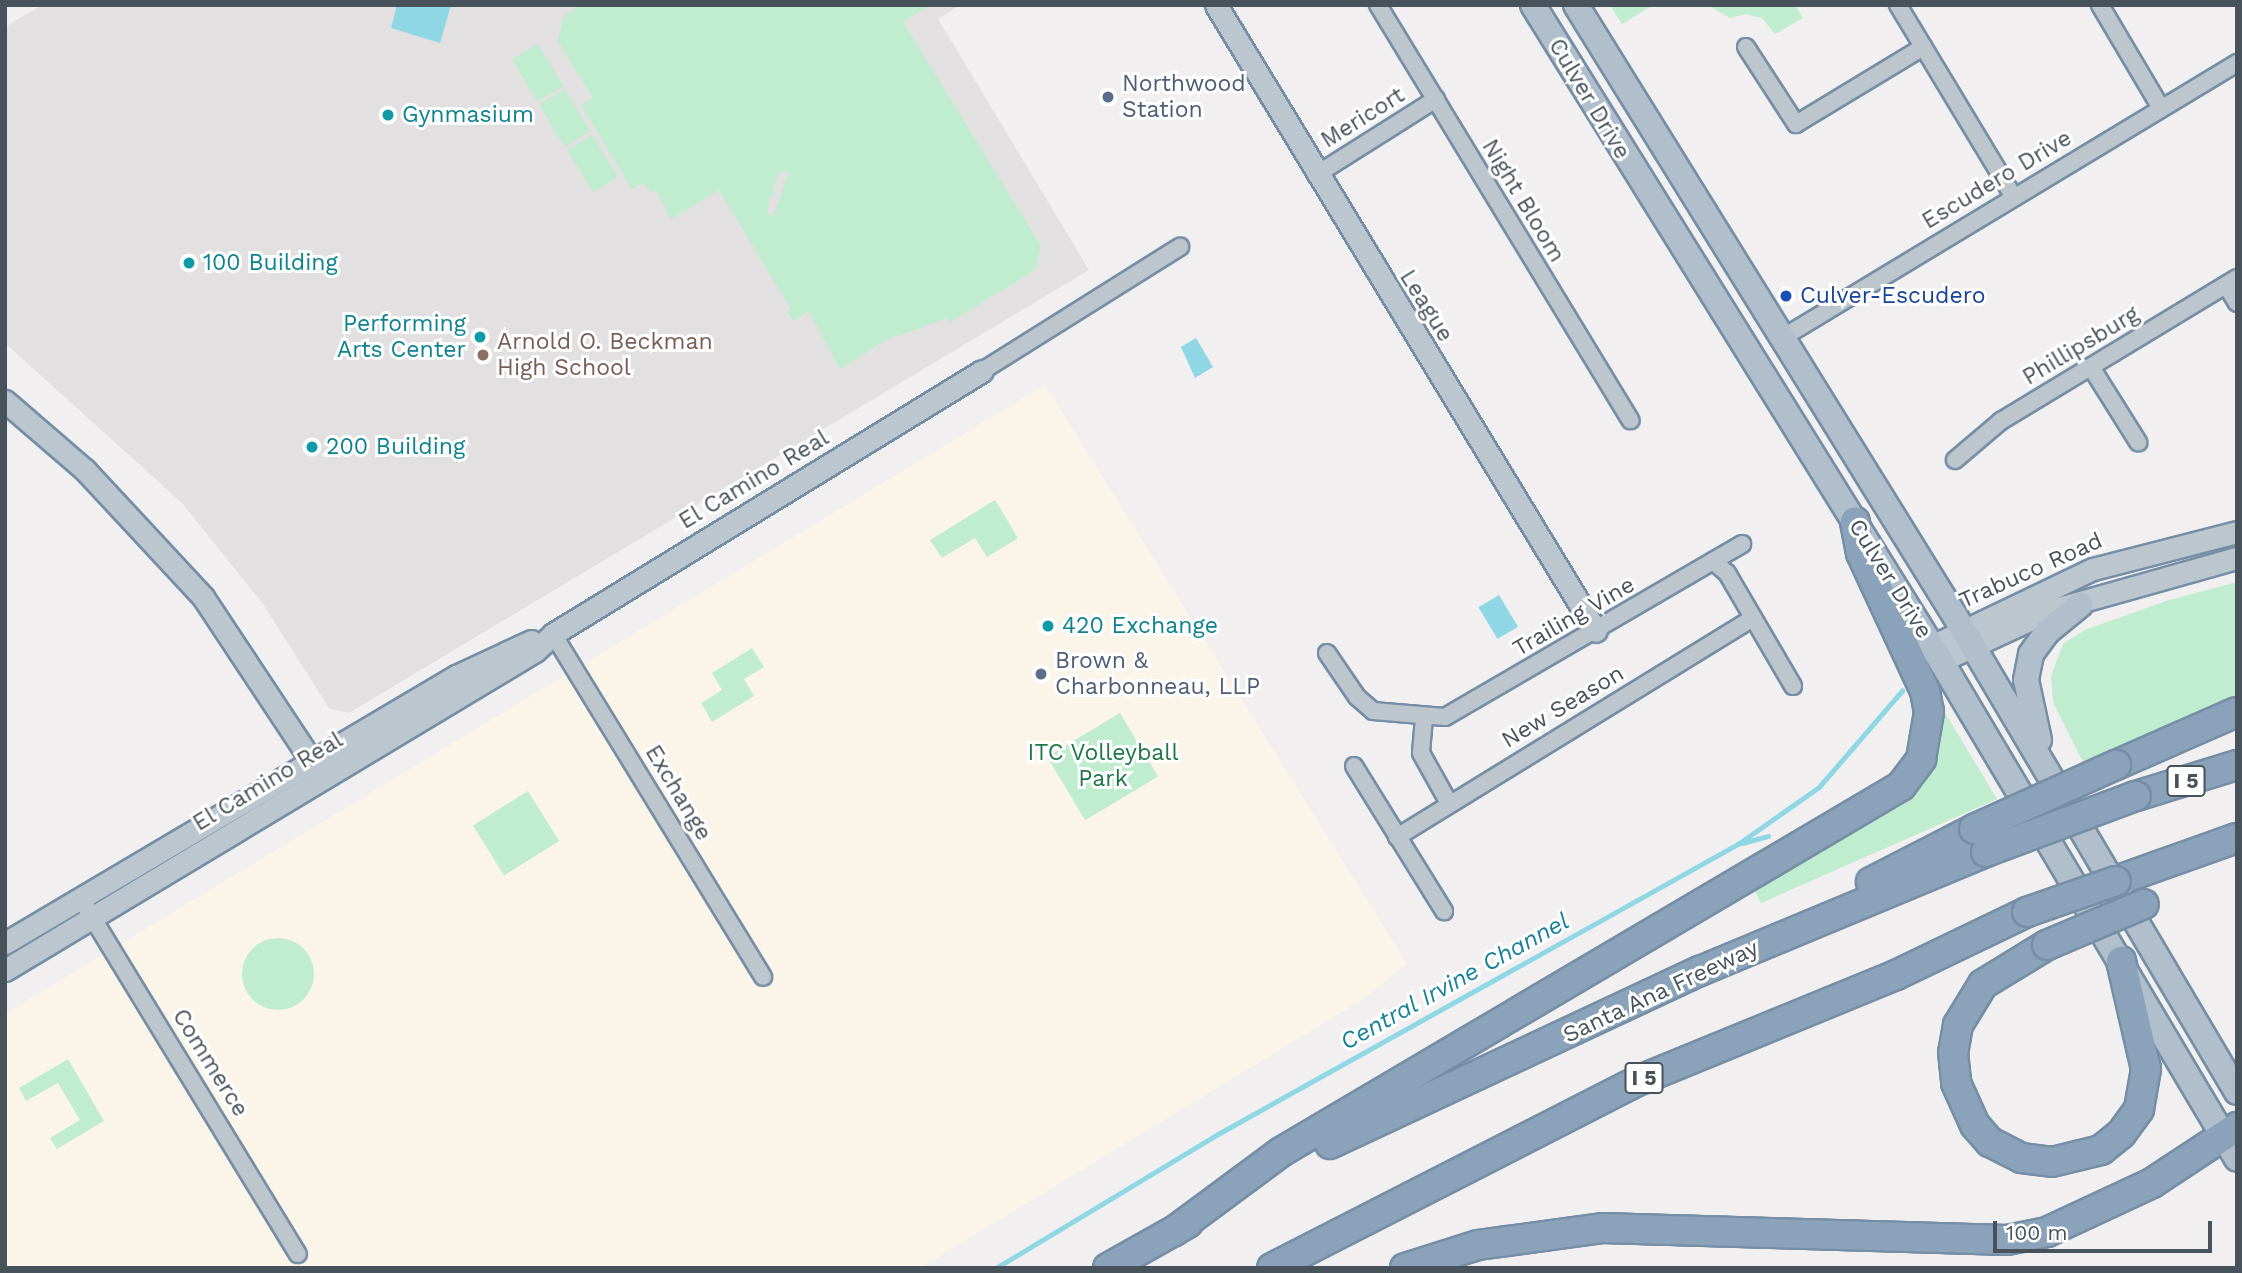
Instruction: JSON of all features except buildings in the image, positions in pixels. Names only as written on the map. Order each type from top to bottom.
[{"type":"highway","points":[[1173,1232],[1281,1152],[1901,786],[1921,759],[1929,712],[1925,691],[1861,553],[1855,522]]},
{"type":"highway","points":[[1980,841],[2116,765],[2237,712]]},
{"type":"highway","name":"I 5","points":[[1980,841],[2237,765]]},
{"type":"highway","name":"I 5","points":[[1272,1268],[1640,1080],[1896,975],[2027,912],[2237,838]]},
{"type":"highway","name":"Santa Ana Freeway","points":[[1108,1268],[1363,1126],[1980,841]]},
{"type":"highway","points":[[2121,961],[2146,1069],[2139,1109],[2121,1134],[2101,1150],[2052,1162],[2021,1158],[1990,1142],[1963,1106],[1953,1069],[1954,1044],[1968,1004],[1983,984],[2046,945],[2144,904],[2172,861]]},
{"type":"highway","points":[[1405,1268],[1478,1245],[1602,1228],[1755,1229],[1945,1241],[2007,1240],[2047,1232],[2152,1184],[2232,1141]]},
{"type":"main road","name":"League","points":[[1216,5],[1316,175],[1595,631]]},
{"type":"main road","name":"Culver Drive","points":[[1533,5],[1937,654],[2232,1141]]},
{"type":"main road","name":"Culver Drive","points":[[1576,5],[2044,761],[2237,1092]]},
{"type":"main road","name":"El Camino Real","points":[[5,943],[456,676],[553,634],[982,371]]},
{"type":"main road","points":[[5,401],[85,470],[203,597],[323,779]]},
{"type":"main road","name":"Trabuco Road","points":[[1937,654],[2093,569],[2237,532]]},
{"type":"main road","name":"Trabuco Road","points":[[1968,638],[2048,611],[2080,605],[2237,558]]},
{"type":"main road","points":[[2044,761],[2027,690],[2027,667],[2047,632],[2080,605]]},
{"type":"main road","name":"El Camino Real","points":[[5,970],[535,652],[553,634]]},
{"type":"street","name":"Night Bloom","points":[[1378,5],[1629,420]]},
{"type":"street","points":[[1898,5],[2014,197]]},
{"type":"street","points":[[2100,5],[2161,108]]},
{"type":"street","points":[[1746,47],[1796,124],[1923,47]]},
{"type":"street","name":"Escudero Drive","points":[[1782,338],[2237,63]]},
{"type":"street","name":"Mericort","points":[[1316,175],[1436,99]]},
{"type":"street","points":[[982,371],[1180,247]]},
{"type":"street","points":[[2231,281],[2237,303]]},
{"type":"street","name":"Phillipsburg","points":[[1955,460],[2001,421],[2231,281]]},
{"type":"street","points":[[2091,367],[2138,442]]},
{"type":"street","name":"Trailing Vine","points":[[1327,653],[1357,697],[1373,711],[1424,718],[1445,717],[1742,544]]},
{"type":"street","points":[[1713,561],[1727,573],[1793,686]]},
{"type":"street","name":"New Season","points":[[1397,836],[1753,618]]},
{"type":"street","name":"Exchange","points":[[553,634],[763,977]]},
{"type":"street","points":[[1424,718],[1421,753],[1449,803]]},
{"type":"street","points":[[1354,766],[1444,911]]},
{"type":"street","name":"Commerce","points":[[81,898],[298,1254]]},
{"type":"shaded area","name":"Arnold O. Beckman High School","points":[[42,5],[960,5],[938,19],[1089,270],[349,713],[329,708],[263,604],[182,503],[5,343],[5,27]]},
{"type":"shaded area","points":[[1045,385],[1407,964],[1360,1001],[920,1268],[5,1268],[5,1014]]},
{"type":"green space","points":[[582,5],[930,5],[903,22],[1041,246],[1035,270],[950,322],[947,318],[886,340],[840,369],[809,311],[793,321],[787,312],[791,309],[719,190],[671,219],[656,190],[651,193],[643,183],[632,189],[581,105],[593,98],[558,41],[564,16]],"holes":[[[779,173],[789,173],[773,217],[767,211],[770,196],[775,196],[773,188]]]},
{"type":"green space","points":[[1610,5],[1653,5],[1622,24]]},
{"type":"green space","points":[[1708,5],[1795,5],[1803,18],[1775,34],[1762,18],[1746,14],[1730,18]]},
{"type":"green space","points":[[538,44],[563,86],[538,101],[512,59]]},
{"type":"green space","points":[[565,89],[590,131],[565,146],[539,104]]},
{"type":"green space","points":[[592,135],[618,177],[593,192],[567,150]]},
{"type":"green space","points":[[995,500],[1018,538],[987,557],[975,538],[942,558],[930,540]]},
{"type":"green space","points":[[2237,582],[2237,698],[2084,764],[2053,702],[2051,676],[2063,644],[2085,630],[2166,601]]},
{"type":"green space","points":[[752,648],[764,667],[744,679],[754,696],[712,722],[701,703],[722,690],[712,673]]},
{"type":"green space","points":[[1938,701],[1997,799],[1761,903],[1752,885],[1882,811]]},
{"type":"green space","name":"ITC Volleyball Park","points":[[1120,713],[1158,776],[1085,820],[1047,757]]},
{"type":"green space","points":[[528,791],[559,841],[504,875],[473,825]]},
{"type":"green space","points":[[278,938],[298,944],[308,954],[314,974],[308,994],[298,1004],[278,1010],[258,1004],[248,994],[242,974],[248,954],[258,944]]},
{"type":"green space","points":[[68,1059],[104,1121],[57,1149],[50,1138],[80,1120],[58,1083],[26,1101],[19,1088]]},
{"type":"water","points":[[397,5],[451,5],[440,43],[391,28]]},
{"type":"water","points":[[1196,338],[1213,367],[1195,378],[1181,347]]},
{"type":"water","points":[[1499,595],[1518,627],[1497,639],[1478,607]]},
{"type":"waterway","name":"Central Irvine Channel","points":[[996,1268],[1218,1134],[1738,844],[1819,787],[1902,691]]},
{"type":"waterway","points":[[1742,843],[1768,836]]},
{"type":"place","name":"Northwood Station","points":[[1108,97]]},
{"type":"place","name":"Gynmasium","points":[[388,115]]},
{"type":"place","name":"100 Building","points":[[189,263]]},
{"type":"place","name":"Culver-Escudero","points":[[1786,296]]},
{"type":"place","name":"Performing Arts Center","points":[[480,337]]},
{"type":"place","name":"Arnold O. Beckman High School","points":[[483,355]]},
{"type":"place","name":"200 Building","points":[[312,447]]},
{"type":"place","name":"420 Exchange","points":[[1048,626]]},
{"type":"place","name":"Brown & Charbonneau, LLP","points":[[1041,674]]}]
